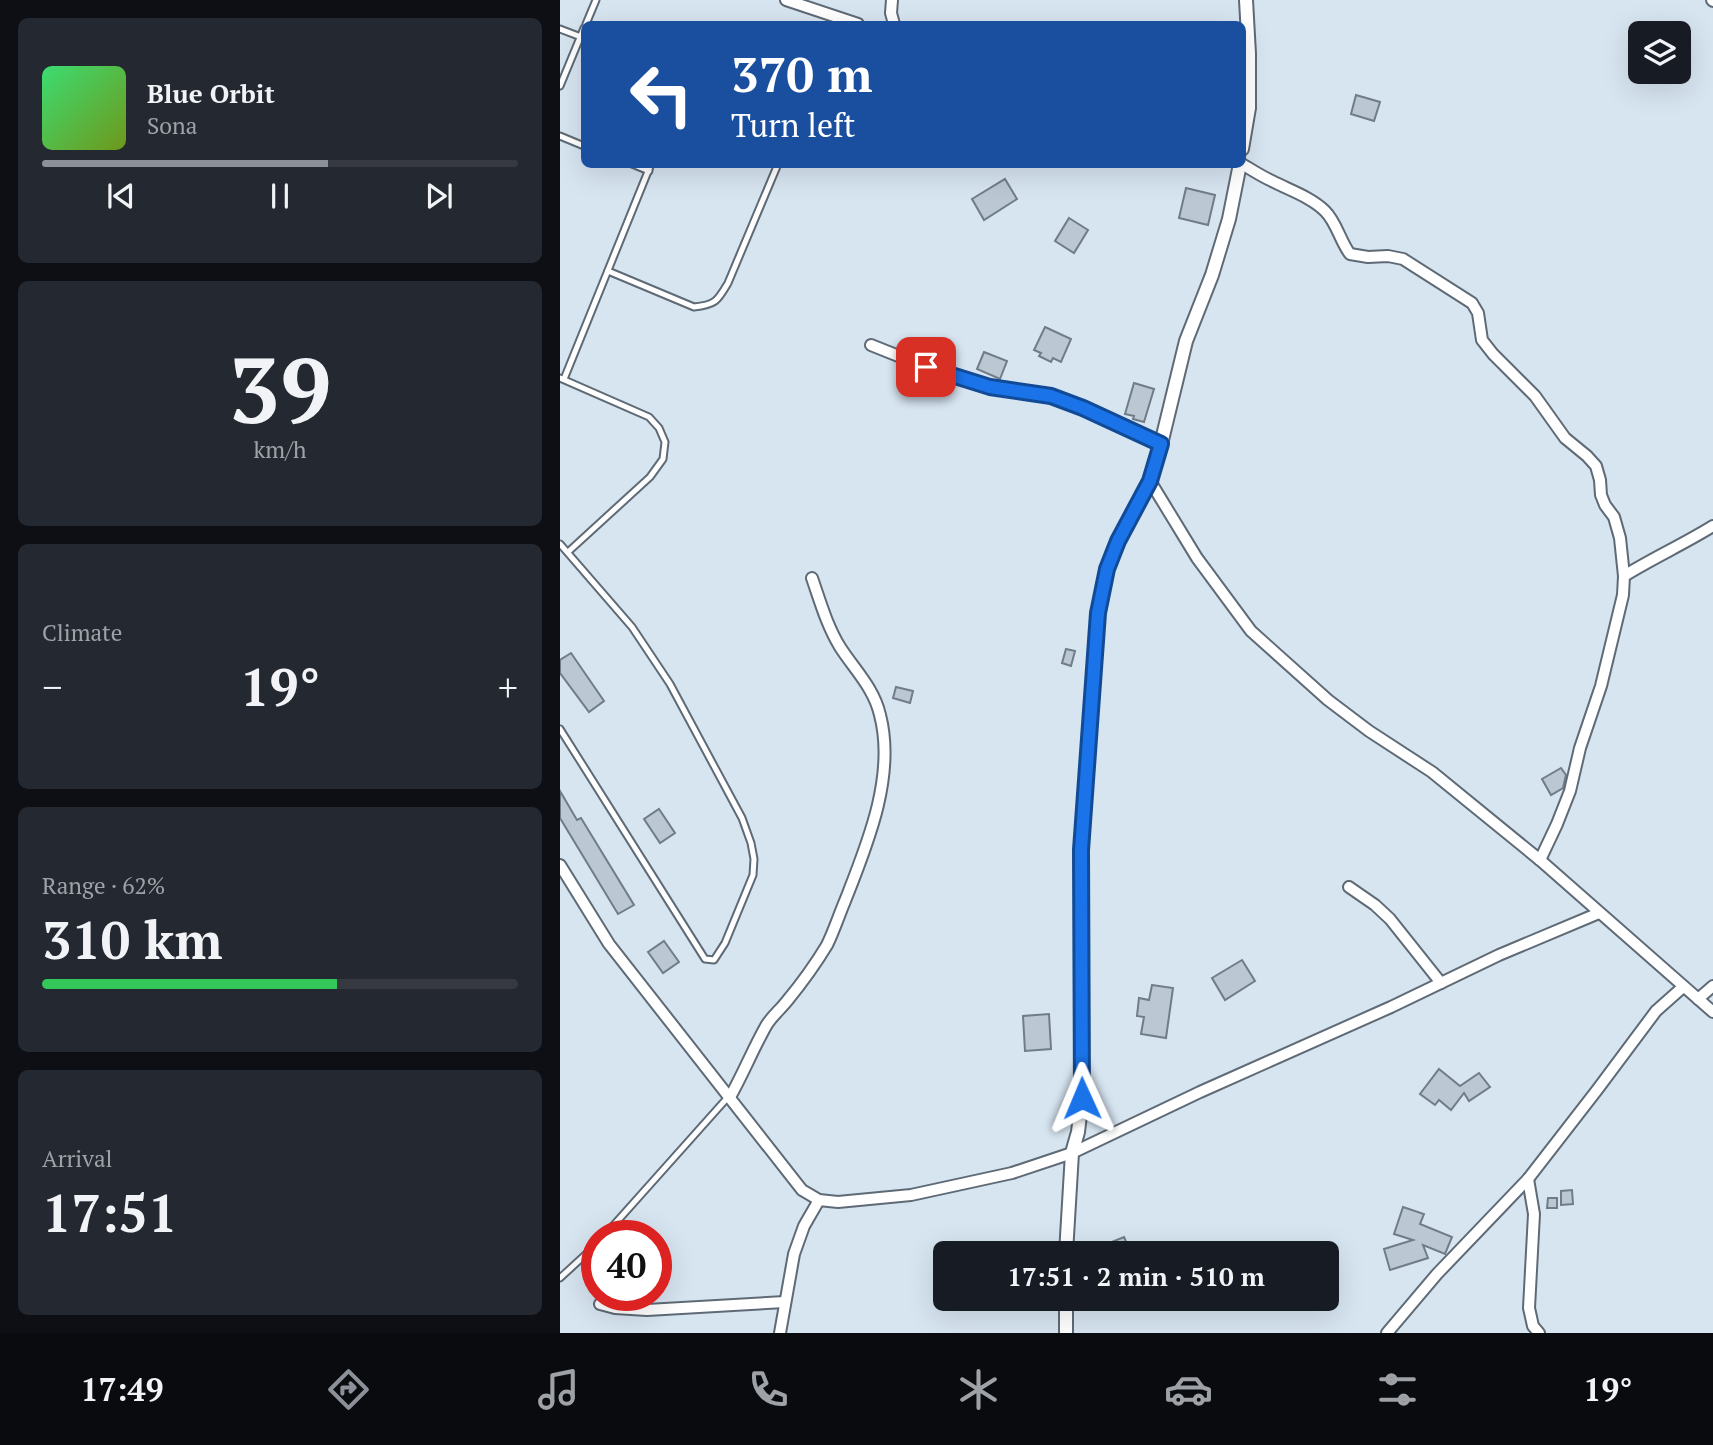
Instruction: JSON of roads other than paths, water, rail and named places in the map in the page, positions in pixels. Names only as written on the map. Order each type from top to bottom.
[{"type":"street","points":[[786,0],[849,21]]},
{"type":"street","points":[[892,0],[893,21]]},
{"type":"street","points":[[1246,0],[1249,54],[1249,108],[1246,126]]},
{"type":"street","points":[[1246,167],[1308,198],[1326,212],[1350,254],[1403,259],[1472,303],[1478,313],[1482,340],[1535,396],[1566,438],[1587,456],[1595,467],[1600,480],[1601,495],[1614,517],[1620,538],[1623,596],[1601,686],[1580,748],[1570,791],[1540,860]]},
{"type":"street","points":[[1067,1241],[1072,1153],[1082,1098],[1081,850],[1098,613],[1107,569],[1118,541],[1150,481],[1186,341],[1230,219],[1240,168]]},
{"type":"street","points":[[871,345],[926,367],[990,387],[1051,396],[1161,444]]},
{"type":"street","points":[[1150,481],[1196,558],[1251,631],[1328,700],[1432,772],[1540,860],[1713,1012]]},
{"type":"street","points":[[1624,576],[1713,526]]},
{"type":"street","points":[[729,1097],[744,1073],[767,1023],[802,982],[828,943],[864,853],[876,816],[881,786],[885,757],[880,713],[871,691],[831,632],[812,578]]},
{"type":"street","points":[[560,865],[609,944],[803,1190],[819,1200],[838,1202],[911,1195],[1012,1173],[1072,1153],[1499,955],[1599,913]]},
{"type":"street","points":[[1349,887],[1390,919],[1441,983]]},
{"type":"street","points":[[1698,999],[1713,986]]},
{"type":"street","points":[[1387,1333],[1437,1274],[1528,1179],[1656,1011],[1682,987]]},
{"type":"street","points":[[1528,1179],[1534,1214],[1529,1308],[1533,1326],[1539,1333]]},
{"type":"street","points":[[780,1333],[794,1254],[804,1226],[819,1200]]},
{"type":"street","points":[[672,1309],[785,1302]]},
{"type":"street","points":[[1066,1311],[1066,1333]]},
{"type":"lane","points":[[587,21],[596,0]]},
{"type":"lane","points":[[560,29],[581,37],[560,86]]},
{"type":"lane","points":[[560,136],[581,144]]},
{"type":"lane","points":[[642,168],[649,171]]},
{"type":"lane","points":[[568,552],[650,477],[663,459],[665,442],[659,428],[649,417],[562,378],[650,168]]},
{"type":"lane","points":[[608,271],[694,307],[705,306],[718,300],[728,283],[776,168]]},
{"type":"lane","points":[[560,544],[632,627],[670,684],[742,818],[751,843],[753,875],[725,943],[714,960],[705,959],[560,729]]},
{"type":"lane","points":[[618,1220],[729,1097]]},
{"type":"lane","points":[[560,1278],[581,1259]]}]
